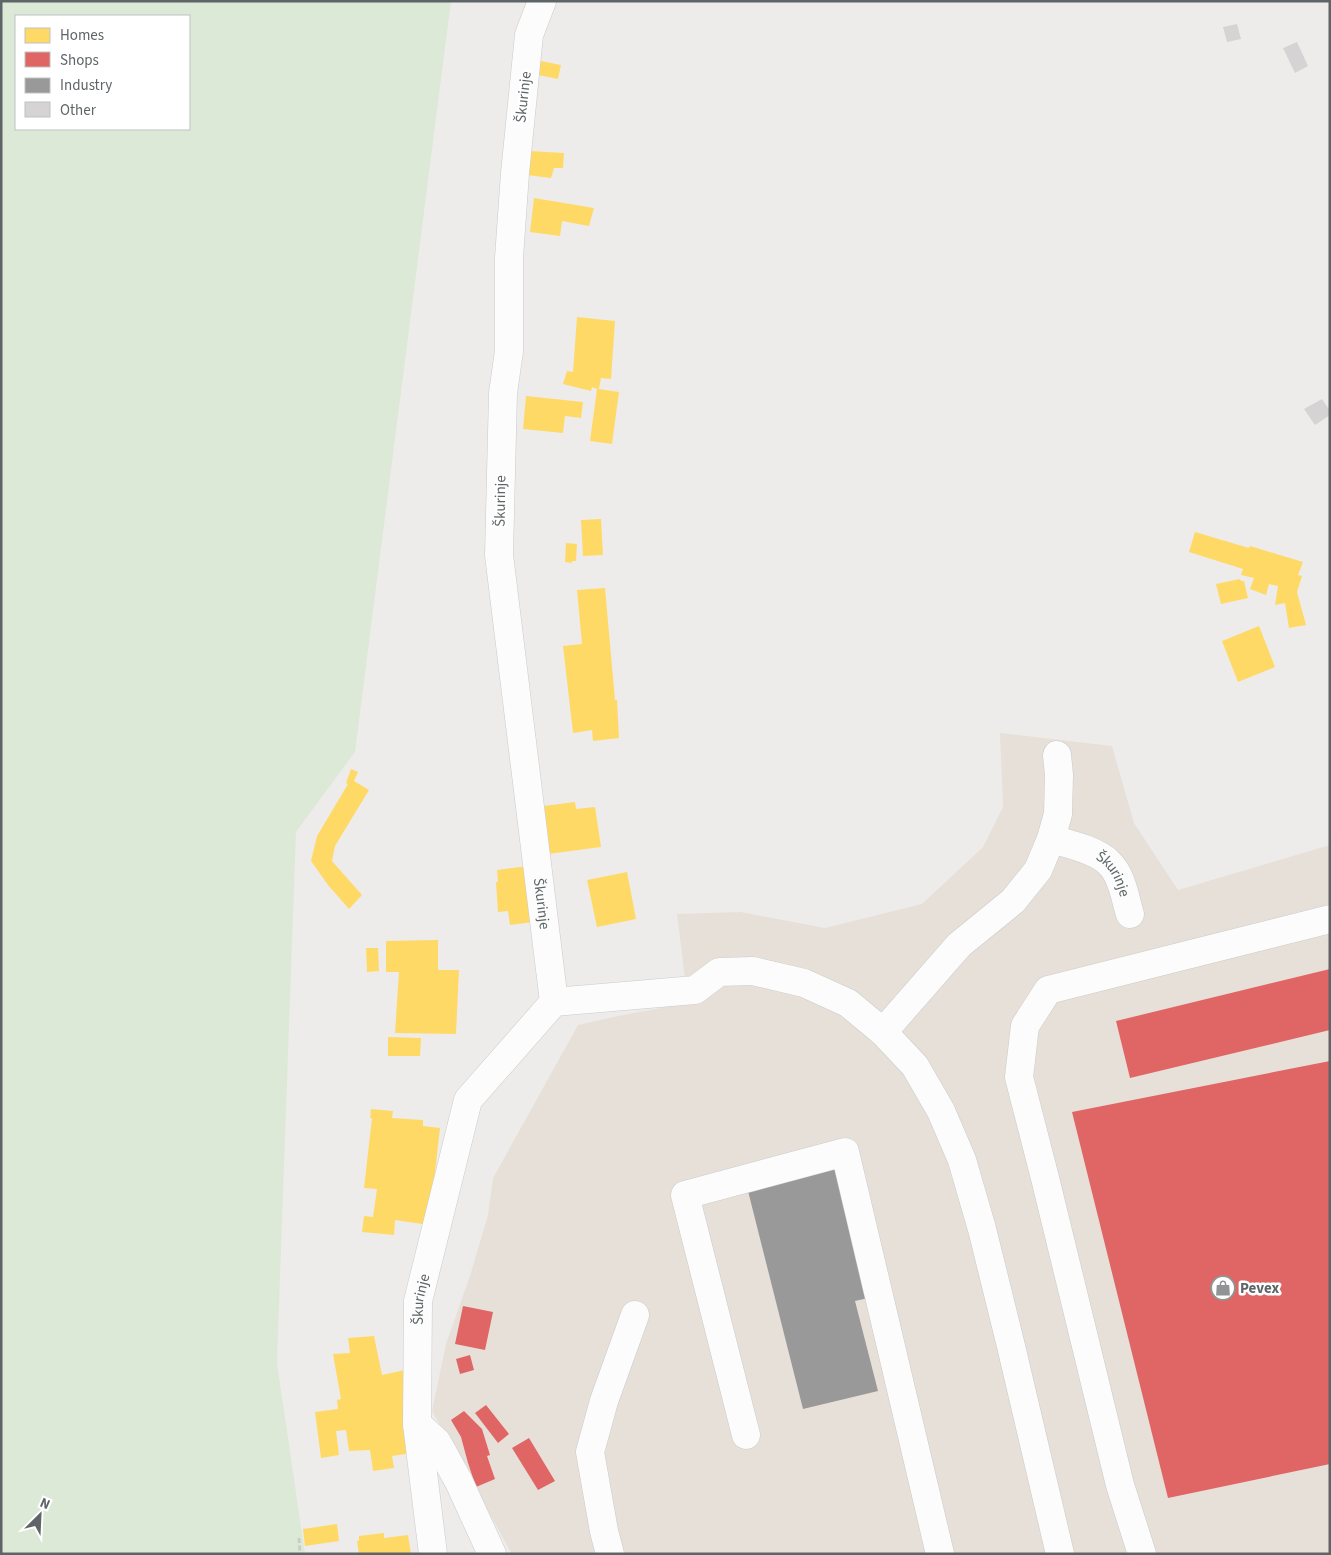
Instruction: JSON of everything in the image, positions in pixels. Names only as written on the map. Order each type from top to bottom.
[{"type":"street","name":"Škurinje","points":[[433,1554],[417,1424],[418,1301],[468,1100],[554,1002],[499,555],[503,393],[509,351],[509,258],[515,172],[529,35],[542,1]]},
{"type":"street","points":[[883,1032],[959,945],[1013,901],[1038,870],[1051,839],[1058,814],[1059,775],[1057,755]]},
{"type":"street","name":"Škurinje","points":[[1051,839],[1094,853],[1109,863],[1119,878],[1130,914]]},
{"type":"street","points":[[1142,1554],[1120,1484],[1019,1077],[1025,1026],[1048,990],[1330,919]]},
{"type":"street","points":[[554,1002],[694,990],[718,972],[753,971],[804,983],[848,1003],[883,1032],[915,1066],[941,1111],[962,1160],[982,1229],[1060,1554]]},
{"type":"street","points":[[746,1435],[685,1195],[845,1152],[940,1554]]},
{"type":"street","points":[[610,1554],[590,1452],[604,1401],[635,1315]]},
{"type":"street","points":[[417,1424],[437,1442],[459,1482],[492,1554]]},
{"type":"path","points":[[299,1538],[300,1554]]},
{"type":"shaded area","points":[[1000,733],[1112,746],[1134,823],[1178,890],[1330,845],[1330,1554],[512,1554],[432,1411],[446,1344],[470,1276],[488,1215],[493,1178],[578,1025],[688,1003],[677,914],[741,912],[825,928],[922,904],[983,847],[1003,807]]},
{"type":"green space","points":[[1,1],[451,1],[355,752],[296,832],[277,1363],[305,1554],[1,1554]]},
{"type":"building: Homes","points":[[541,61],[561,65],[558,79],[538,75]]},
{"type":"building: Homes","points":[[530,151],[564,153],[563,168],[554,168],[551,178],[527,175]]},
{"type":"building: Homes","points":[[534,198],[594,208],[589,226],[562,221],[560,236],[530,232]]},
{"type":"building: Homes","points":[[577,317],[615,321],[611,379],[601,378],[599,389],[619,392],[612,444],[590,441],[597,389],[592,387],[591,391],[563,384],[567,371],[573,372]]},
{"type":"building: Homes","points":[[526,396],[583,402],[581,418],[565,416],[563,433],[523,429]]},
{"type":"building: Homes","points":[[601,519],[603,555],[583,556],[581,520]]},
{"type":"building: Homes","points":[[1195,532],[1303,562],[1298,575],[1302,576],[1297,592],[1306,625],[1289,628],[1285,603],[1275,605],[1278,586],[1269,584],[1266,595],[1250,589],[1254,578],[1241,575],[1243,569],[1189,552]]},
{"type":"building: Homes","points":[[566,543],[577,544],[576,561],[572,561],[572,563],[565,562]]},
{"type":"building: Homes","points":[[1240,579],[1244,581],[1248,598],[1221,604],[1216,584]]},
{"type":"building: Homes","points":[[605,588],[615,700],[617,700],[619,738],[593,741],[592,730],[573,733],[563,646],[582,644],[577,590]]},
{"type":"building: Homes","points":[[1259,626],[1275,667],[1238,682],[1222,641]]},
{"type":"building: Homes","points":[[351,769],[358,772],[354,781],[369,790],[335,846],[332,861],[362,895],[349,909],[328,885],[311,861],[317,836],[348,784],[346,783]]},
{"type":"building: Homes","points":[[575,802],[576,809],[595,807],[601,847],[548,854],[543,813],[545,813],[544,806]]},
{"type":"building: Homes","points":[[528,866],[533,922],[510,925],[508,911],[498,912],[497,870]]},
{"type":"building: Homes","points":[[627,872],[636,919],[597,927],[587,880]]},
{"type":"building: Homes","points":[[438,940],[438,970],[459,970],[456,1034],[395,1033],[399,972],[386,972],[386,941]]},
{"type":"building: Homes","points":[[366,948],[378,948],[379,971],[367,972]]},
{"type":"building: Homes","points":[[388,1037],[421,1038],[420,1056],[388,1056]]},
{"type":"building: Homes","points":[[371,1109],[393,1111],[392,1118],[423,1120],[423,1126],[440,1128],[429,1225],[395,1220],[394,1235],[362,1232],[364,1216],[373,1217],[377,1189],[364,1188],[372,1118],[370,1118]]},
{"type":"building: Homes","points":[[374,1336],[382,1375],[405,1370],[412,1453],[392,1456],[394,1468],[373,1471],[370,1450],[349,1451],[346,1430],[336,1431],[339,1455],[321,1458],[315,1412],[338,1409],[337,1400],[341,1399],[333,1354],[350,1353],[348,1338]]},
{"type":"building: Homes","points":[[337,1524],[339,1541],[305,1546],[303,1529]]},
{"type":"building: Homes","points":[[384,1533],[384,1538],[408,1535],[411,1554],[359,1554],[357,1541],[359,1541],[359,1536]]},
{"type":"building: Shops","points":[[1330,969],[1330,1030],[1130,1078],[1116,1021]]},
{"type":"building: Shops","name":"Pevex","points":[[1330,1061],[1330,1464],[1168,1498],[1072,1112]]},
{"type":"building: Shops","points":[[463,1306],[493,1312],[485,1350],[455,1344]]},
{"type":"building: Shops","points":[[470,1355],[474,1370],[460,1374],[456,1359]]},
{"type":"building: Shops","points":[[486,1405],[509,1434],[498,1443],[475,1413]]},
{"type":"building: Shops","points":[[464,1411],[482,1429],[490,1455],[487,1456],[495,1479],[476,1487],[461,1437],[451,1420]]},
{"type":"building: Shops","points":[[529,1438],[555,1481],[538,1490],[512,1448]]},
{"type":"building: Industry","points":[[844,1163],[877,1296],[855,1301],[878,1391],[803,1409],[747,1187]]},
{"type":"building: Other","points":[[1237,24],[1241,39],[1227,42],[1223,27]]},
{"type":"building: Other","points":[[1297,42],[1308,66],[1295,73],[1283,48]]},
{"type":"building: Other","points":[[1322,399],[1330,411],[1330,415],[1315,425],[1304,409]]},
{"type":"place","name":"Pevex","points":[[1223,1288]]}]
